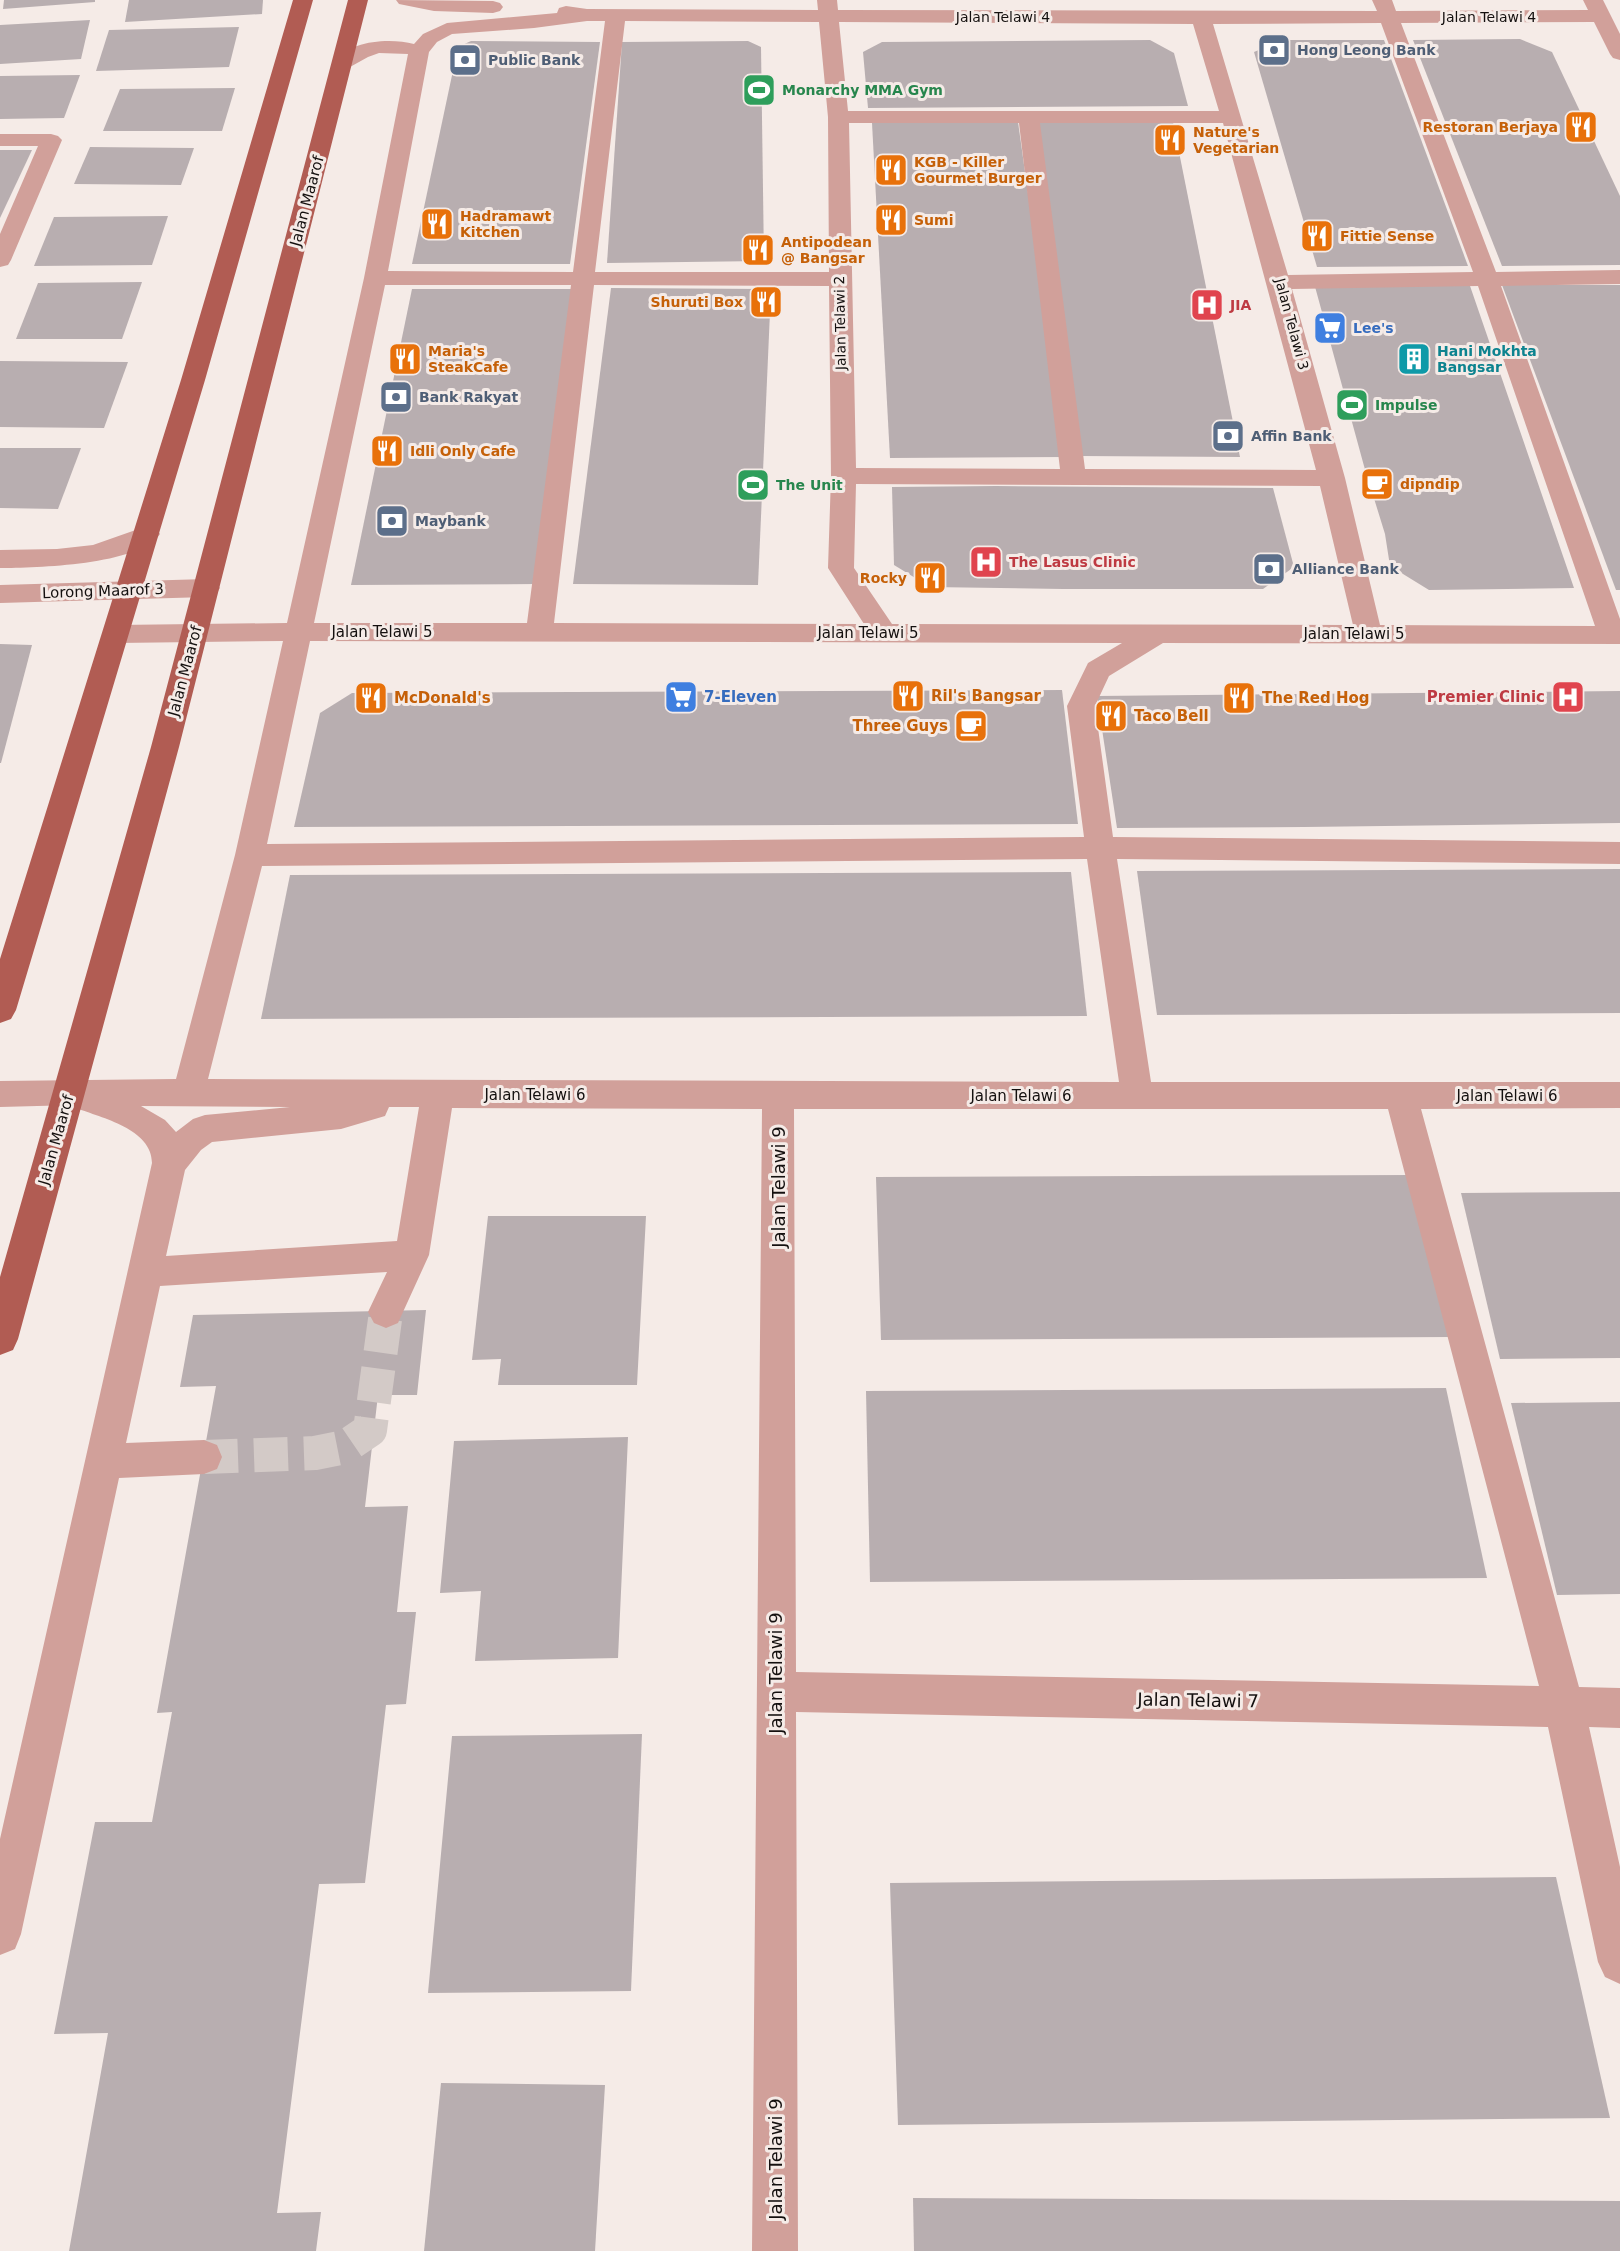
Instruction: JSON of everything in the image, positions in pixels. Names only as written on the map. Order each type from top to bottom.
[{"type":"main road","points":[[0,1010],[70,776],[131,590],[303,0]]},
{"type":"main road","name":"Jalan Maarof","points":[[0,1340],[207,588],[358,0]]},
{"type":"street","name":"Jalan Telawi 4","points":[[406,0],[465,3],[587,15],[827,8],[1205,9],[1272,18],[1386,8],[1597,8]]},
{"type":"street","name":"Jalan Telawi 2","points":[[827,8],[838,117],[844,476],[841,568],[884,633]]},
{"type":"street","points":[[1386,8],[1487,278],[1616,635]]},
{"type":"street","points":[[1597,8],[1620,54]]},
{"type":"street","name":"Jalan Telawi 3","points":[[1205,9],[1232,117],[1281,282],[1332,478],[1369,634]]},
{"type":"street","points":[[188,1094],[250,855],[375,278],[419,51],[430,38],[447,29],[587,15]]},
{"type":"street","points":[[539,632],[616,15]]},
{"type":"street","points":[[343,63],[354,55],[369,49],[387,46],[419,51]]},
{"type":"street","points":[[1029,116],[1074,478]]},
{"type":"street","points":[[838,117],[1232,117]]},
{"type":"street","points":[[0,140],[51,140],[0,260]]},
{"type":"street","points":[[1281,282],[1620,277]]},
{"type":"street","points":[[375,278],[839,279]]},
{"type":"street","points":[[844,476],[1332,478]]},
{"type":"street","points":[[0,559],[80,557],[125,545],[147,534]]},
{"type":"street","name":"Lorong Maarof 3","points":[[0,594],[207,588]]},
{"type":"street","name":"Jalan Telawi 5","points":[[117,633],[1616,635]]},
{"type":"street","points":[[1137,1096],[1100,848],[1082,706],[1098,670],[1158,634]]},
{"type":"street","points":[[250,855],[1100,848],[1620,853]]},
{"type":"street","points":[[0,1934],[170,1166],[167,1146],[156,1131],[132,1117],[70,1092]]},
{"type":"street","name":"Jalan Telawi 6","points":[[0,1094],[70,1092],[778,1096],[1620,1095]]},
{"type":"street","points":[[386,1312],[412,1255],[430,1094]]},
{"type":"street","name":"Jalan Telawi 6","points":[[170,1166],[189,1140],[206,1129],[341,1115],[430,1094]]},
{"type":"street","name":"Jalan Telawi 9","points":[[775,2251],[778,1096]]},
{"type":"street","points":[[1401,1096],[1564,1707],[1620,1962]]},
{"type":"street","points":[[146,1272],[412,1255]]},
{"type":"street","points":[[104,1461],[204,1458]]},
{"type":"street","name":"Jalan Telawi 7","points":[[775,1692],[1620,1708]]},
{"type":"building","points":[[4,0],[95,0],[95,2],[3,9]]},
{"type":"building","points":[[129,0],[263,0],[262,14],[125,22]]},
{"type":"building","points":[[90,20],[81,59],[0,64],[0,25]]},
{"type":"building","points":[[239,27],[229,67],[96,71],[109,30]]},
{"type":"building","points":[[1520,39],[1552,52],[1620,196],[1620,265],[1502,266],[1413,40]]},
{"type":"building","points":[[1150,40],[1174,53],[1188,106],[868,108],[863,52],[882,42]]},
{"type":"building","points":[[1283,40],[1384,40],[1468,266],[1317,267],[1254,52]]},
{"type":"building","points":[[471,41],[600,42],[570,264],[412,264],[458,47]]},
{"type":"building","points":[[748,41],[761,47],[764,261],[607,263],[622,42]]},
{"type":"building","points":[[80,75],[64,118],[0,119],[0,76]]},
{"type":"building","points":[[235,88],[222,131],[103,131],[120,89]]},
{"type":"building","points":[[1018,122],[1065,457],[890,458],[872,123]]},
{"type":"building","points":[[1038,122],[1173,122],[1240,457],[1079,456]]},
{"type":"building","points":[[90,147],[194,148],[181,185],[74,184]]},
{"type":"building","points":[[0,150],[32,150],[0,218]]},
{"type":"building","points":[[168,216],[152,265],[34,266],[54,217]]},
{"type":"building","points":[[142,282],[122,339],[16,339],[38,283]]},
{"type":"building","points":[[1314,283],[1469,283],[1574,588],[1429,590],[1390,566],[1385,534]]},
{"type":"building","points":[[1502,285],[1620,285],[1620,590],[1616,590]]},
{"type":"building","points":[[611,288],[771,289],[758,585],[573,584]]},
{"type":"building","points":[[412,289],[572,289],[537,584],[351,585]]},
{"type":"building","points":[[0,361],[128,362],[104,428],[0,427]]},
{"type":"building","points":[[0,448],[81,448],[58,509],[0,508]]},
{"type":"building","points":[[892,487],[1273,488],[1294,567],[1263,589],[1063,589],[930,587],[894,565]]},
{"type":"building","points":[[0,644],[32,645],[1,763],[0,763]]},
{"type":"building","points":[[1062,690],[1078,824],[294,827],[320,713],[352,693]]},
{"type":"building","points":[[1620,691],[1620,823],[1304,827],[1117,828],[1097,696]]},
{"type":"building","points":[[1620,869],[1620,1013],[1157,1015],[1137,871]]},
{"type":"building","points":[[1071,872],[1087,1016],[261,1019],[290,875]]},
{"type":"building","points":[[1413,1175],[1450,1337],[881,1340],[876,1177]]},
{"type":"building","points":[[1620,1192],[1620,1358],[1500,1359],[1461,1193]]},
{"type":"building","points":[[488,1216],[646,1216],[637,1385],[498,1385],[501,1359],[472,1360]]},
{"type":"building","points":[[426,1310],[417,1395],[378,1395],[365,1507],[408,1506],[397,1612],[416,1612],[406,1704],[386,1705],[365,1883],[319,1884],[277,2213],[321,2212],[316,2251],[69,2251],[108,2033],[54,2034],[95,1822],[152,1822],[172,1712],[157,1713],[216,1386],[180,1387],[193,1315]]},
{"type":"building","points":[[1446,1388],[1487,1578],[870,1582],[866,1391]]},
{"type":"building","points":[[1620,1402],[1620,1594],[1557,1595],[1511,1403]]},
{"type":"building","points":[[628,1437],[618,1658],[475,1661],[481,1591],[440,1593],[454,1441]]},
{"type":"building","points":[[642,1734],[631,1991],[428,1993],[452,1736]]},
{"type":"building","points":[[1556,1877],[1610,2118],[898,2125],[890,1883]]},
{"type":"building","points":[[441,2083],[605,2085],[595,2251],[424,2251]]},
{"type":"building","points":[[913,2198],[1620,2201],[1620,2251],[914,2251]]},
{"type":"tunnel","points":[[204,1457],[315,1453],[345,1447],[370,1430],[386,1312]]},
{"type":"place","name":"Hong Leong Bank","points":[[1274,50]]},
{"type":"place","name":"Public Bank","points":[[465,60]]},
{"type":"place","name":"Monarchy MMA Gym","points":[[759,90]]},
{"type":"place","name":"Restoran Berjaya","points":[[1581,127]]},
{"type":"place","name":"Nature's Vegetarian","points":[[1170,140]]},
{"type":"place","name":"KGB - Killer Gourmet Burger","points":[[891,170]]},
{"type":"place","name":"Sumi","points":[[891,220]]},
{"type":"place","name":"Hadramawt Kitchen","points":[[437,224]]},
{"type":"place","name":"Fittie Sense","points":[[1317,236]]},
{"type":"place","name":"Antipodean @ Bangsar","points":[[758,250]]},
{"type":"place","name":"Shuruti Box","points":[[766,302]]},
{"type":"place","name":"JIA","points":[[1207,305]]},
{"type":"place","name":"Lee's","points":[[1330,328]]},
{"type":"place","name":"Maria's SteakCafe","points":[[405,359]]},
{"type":"place","name":"Hani Mokhta Bangsar","points":[[1414,359]]},
{"type":"place","name":"Bank Rakyat","points":[[396,397]]},
{"type":"place","name":"Impulse","points":[[1352,405]]},
{"type":"place","name":"Affin Bank","points":[[1228,436]]},
{"type":"place","name":"Idli Only Cafe","points":[[387,451]]},
{"type":"place","name":"dipndip","points":[[1377,484]]},
{"type":"place","name":"The Unit","points":[[753,485]]},
{"type":"place","name":"Maybank","points":[[392,521]]},
{"type":"place","name":"The Lasus Clinic","points":[[986,562]]},
{"type":"place","name":"Alliance Bank","points":[[1269,569]]},
{"type":"place","name":"Rocky","points":[[930,578]]},
{"type":"place","name":"Ril's Bangsar","points":[[908,696]]},
{"type":"place","name":"7-Eleven","points":[[681,697]]},
{"type":"place","name":"Premier Clinic","points":[[1568,697]]},
{"type":"place","name":"McDonald's","points":[[371,698]]},
{"type":"place","name":"The Red Hog","points":[[1239,698]]},
{"type":"place","name":"Taco Bell","points":[[1111,716]]},
{"type":"place","name":"Three Guys","points":[[971,726]]}]
